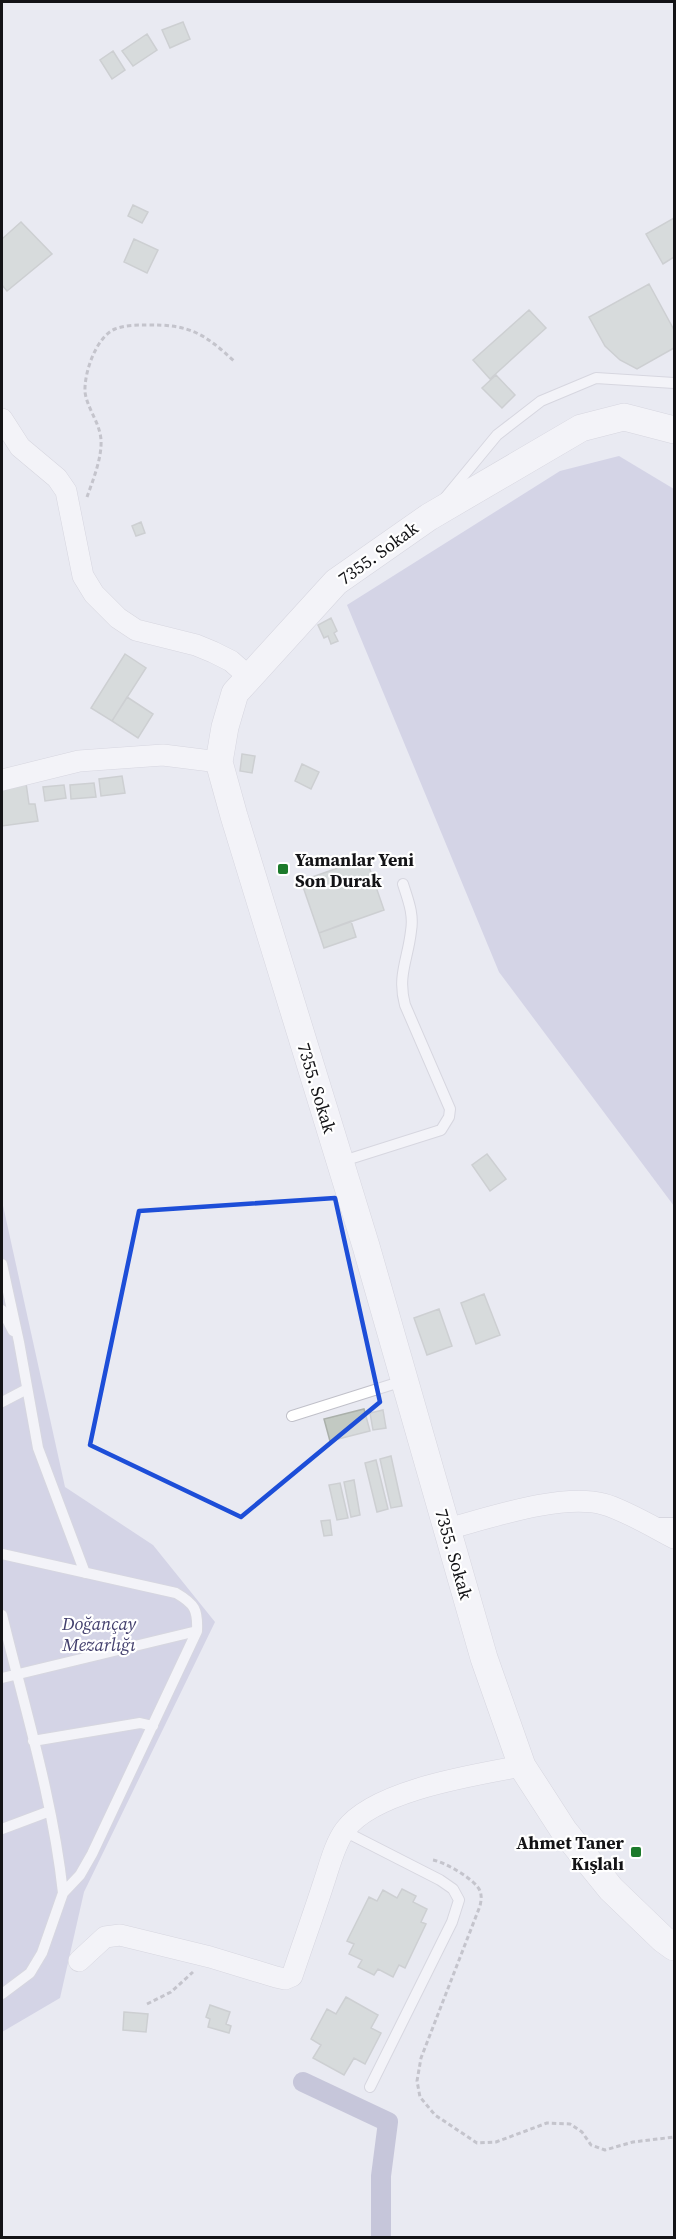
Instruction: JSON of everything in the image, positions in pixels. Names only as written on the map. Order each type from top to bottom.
[{"type":"street","name":"7355. Sokak","points":[[675,430],[624,417],[582,428],[429,517],[336,582],[235,693],[225,727],[219,762],[405,1380],[484,1658],[522,1766],[564,1831],[611,1889],[663,1939],[675,1947]]},
{"type":"street","points":[[2,419],[20,447],[57,478],[66,491],[83,576],[94,594],[118,618],[135,630],[196,645],[213,652],[231,662],[250,678]]},
{"type":"street","points":[[2,780],[79,761],[163,755],[219,762]]},
{"type":"street","points":[[447,1529],[520,1509],[566,1502],[602,1504],[675,1538]]},
{"type":"street","points":[[79,1961],[105,1937],[120,1935],[210,1957],[276,1977],[292,1976],[344,1831],[358,1816],[405,1793],[448,1780],[522,1766]]},
{"type":"lane","points":[[429,517],[497,435],[541,401],[596,378],[675,383]]},
{"type":"lane","points":[[340,1162],[441,1131],[449,1117],[450,1109],[405,1005],[401,990],[401,974],[412,929],[411,909],[403,884]]},
{"type":"lane","points":[[2,1263],[38,1448],[85,1573]]},
{"type":"lane","points":[[2,1310],[19,1342]]},
{"type":"lane","points":[[292,1416],[405,1380]]},
{"type":"lane","points":[[2,1402],[27,1389]]},
{"type":"lane","points":[[644,1523],[675,1522]]},
{"type":"lane","points":[[2,1554],[176,1593],[189,1600],[198,1614],[197,1631],[92,1854],[80,1875],[63,1893],[42,1953],[30,1973],[2,1994]]},
{"type":"lane","points":[[2,1615],[50,1811],[63,1893]]},
{"type":"lane","points":[[2,1678],[197,1631]]},
{"type":"lane","points":[[33,1741],[141,1723],[153,1726]]},
{"type":"lane","points":[[2,1829],[50,1811]]},
{"type":"lane","points":[[344,1831],[447,1885],[453,1889],[459,1899],[452,1922],[370,2087]]},
{"type":"path","points":[[74,533],[88,495],[102,443],[100,431],[85,394],[87,370],[94,351],[112,330],[130,325],[161,324],[196,331],[218,346],[235,362]]},
{"type":"path","points":[[410,1865],[414,1861],[425,1859],[442,1862],[472,1881],[479,1889],[481,1897],[480,1906],[421,2058],[417,2081],[420,2097],[435,2115],[477,2143],[496,2142],[547,2122],[570,2124],[582,2132],[591,2145],[605,2150],[633,2142],[675,2137]]},
{"type":"path","points":[[147,2004],[171,1992],[210,1957]]},
{"type":"highlighted area","points":[[335,1198],[380,1402],[241,1517],[90,1445],[139,1211]]},
{"type":"green space","points":[[619,456],[674,489],[674,1206],[499,972],[347,605],[560,471]]},
{"type":"green space","name":"Doğançay Mezarlığı","points":[[2,1201],[65,1487],[153,1545],[215,1622],[84,1892],[60,1998],[2,2032]]},
{"type":"building","points":[[183,22],[190,39],[170,48],[162,30]]},
{"type":"building","points":[[147,34],[157,50],[133,66],[122,51]]},
{"type":"building","points":[[113,51],[125,70],[112,79],[100,60]]},
{"type":"building","points":[[133,205],[148,212],[142,223],[128,216]]},
{"type":"building","points":[[674,218],[674,257],[663,264],[646,234]]},
{"type":"building","points":[[21,222],[52,254],[7,291],[2,285],[2,239]]},
{"type":"building","points":[[134,239],[158,250],[147,273],[124,262]]},
{"type":"building","points":[[649,284],[674,330],[674,348],[637,369],[620,360],[605,346],[589,317]]},
{"type":"building","points":[[529,310],[546,328],[490,379],[473,360]]},
{"type":"building","points":[[496,375],[515,395],[502,408],[482,388]]},
{"type":"building","points":[[141,522],[145,533],[136,536],[132,526]]},
{"type":"building","points":[[331,618],[337,631],[334,633],[338,641],[331,644],[328,636],[324,638],[318,625]]},
{"type":"building","points":[[125,654],[146,668],[112,721],[91,708]]},
{"type":"building","points":[[127,697],[153,714],[138,738],[112,721]]},
{"type":"building","points":[[242,754],[255,756],[252,773],[240,771]]},
{"type":"building","points":[[302,764],[319,772],[311,789],[295,781]]},
{"type":"building","points":[[122,776],[125,793],[101,796],[99,779]]},
{"type":"building","points":[[26,783],[29,804],[35,804],[38,821],[2,826],[2,787]]},
{"type":"building","points":[[94,783],[96,797],[71,799],[70,785]]},
{"type":"building","points":[[64,785],[66,798],[45,801],[43,787]]},
{"type":"building","points":[[366,858],[384,910],[319,933],[301,881]]},
{"type":"building","points":[[351,921],[356,937],[324,948],[319,933]]},
{"type":"building","points":[[487,1154],[506,1179],[490,1191],[472,1165]]},
{"type":"building","points":[[484,1294],[500,1335],[476,1344],[461,1303]]},
{"type":"building","points":[[439,1309],[452,1346],[427,1355],[414,1318]]},
{"type":"building","points":[[364,1409],[370,1431],[330,1441],[324,1419]]},
{"type":"building","points":[[383,1410],[386,1428],[373,1430],[370,1413]]},
{"type":"building","points":[[391,1456],[402,1506],[391,1508],[380,1459]]},
{"type":"building","points":[[376,1460],[388,1509],[377,1512],[365,1463]]},
{"type":"building","points":[[354,1480],[360,1515],[351,1517],[344,1482]]},
{"type":"building","points":[[340,1483],[348,1518],[337,1520],[329,1485]]},
{"type":"building","points":[[330,1520],[332,1535],[324,1536],[321,1521]]},
{"type":"building","points":[[402,1889],[416,1896],[413,1902],[427,1909],[421,1922],[426,1924],[405,1968],[399,1965],[393,1977],[378,1969],[374,1975],[358,1967],[362,1960],[349,1954],[354,1944],[347,1941],[369,1897],[377,1901],[383,1890],[397,1898]]},
{"type":"building","points":[[346,1997],[378,2015],[371,2028],[381,2033],[365,2064],[354,2058],[344,2075],[313,2058],[321,2045],[311,2039],[327,2009],[336,2014]]},
{"type":"building","points":[[210,2005],[230,2012],[226,2024],[231,2026],[229,2033],[208,2027],[210,2019],[206,2017]]},
{"type":"building","points":[[124,2012],[148,2014],[146,2032],[123,2030]]},
{"type":"waterway","points":[[303,2082],[388,2122],[381,2176],[381,2238]]},
{"type":"place","name":"Yamanlar Yeni Son Durak","points":[[283,869]]},
{"type":"place","name":"Ahmet Taner Kışlalı","points":[[636,1852]]}]
